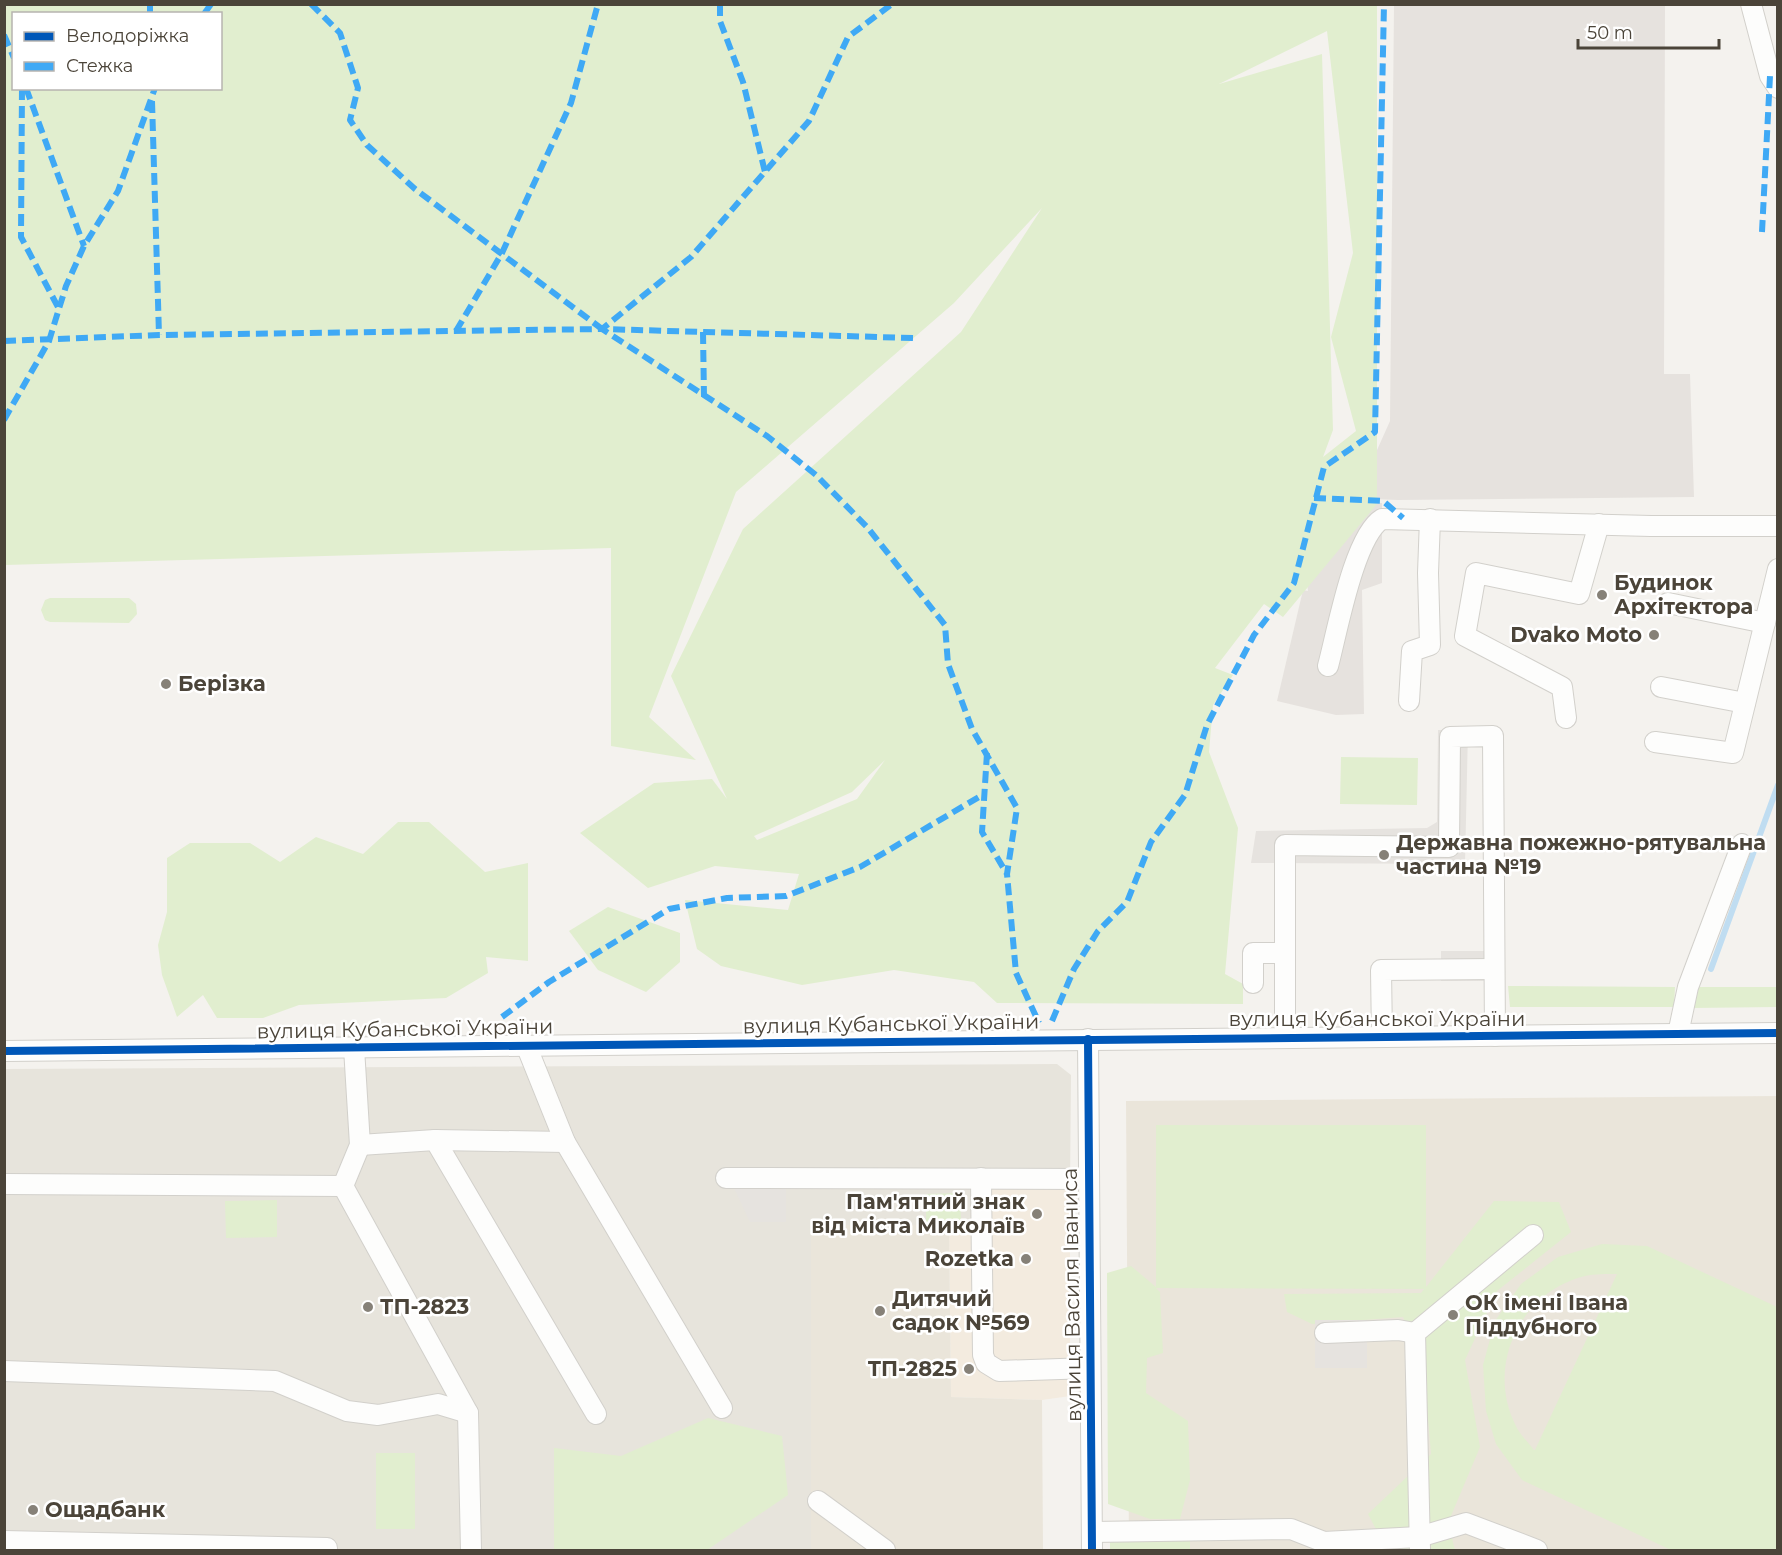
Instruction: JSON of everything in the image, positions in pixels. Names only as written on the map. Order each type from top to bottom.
[{"type":"street","points":[[1752,4],[1770,76],[1778,88]]},
{"type":"street","points":[[1328,666],[1350,578],[1372,525],[1382,519],[1778,526]]},
{"type":"street","points":[[1409,701],[1412,651],[1430,645],[1428,573],[1430,519]]},
{"type":"street","points":[[1566,718],[1562,687],[1465,636],[1476,573],[1579,594],[1599,524]]},
{"type":"street","points":[[1655,742],[1733,753],[1778,569]]},
{"type":"street","points":[[1668,603],[1765,623]]},
{"type":"street","points":[[1661,687],[1745,704]]},
{"type":"street","points":[[1285,1037],[1285,845],[1449,847],[1450,737],[1493,736],[1495,1036]]},
{"type":"street","points":[[1678,1034],[1688,987],[1742,843]]},
{"type":"street","points":[[1253,983],[1253,952],[1285,953]]},
{"type":"street","points":[[1382,1037],[1381,970],[1494,969]]},
{"type":"street","name":"вулиця Кубанської України","points":[[4,1051],[1778,1033]]},
{"type":"street","name":"вулиця Василя Іваниса","points":[[1088,1040],[1092,1541]]},
{"type":"street","points":[[525,1045],[565,1142],[722,1408]]},
{"type":"street","points":[[343,1186],[360,1145],[354,1048]]},
{"type":"street","points":[[360,1145],[435,1140],[565,1142]]},
{"type":"street","points":[[435,1140],[596,1414]]},
{"type":"street","points":[[726,1178],[1088,1179]]},
{"type":"street","points":[[981,1178],[983,1355],[986,1363],[999,1371],[1090,1368]]},
{"type":"street","points":[[4,1184],[343,1186]]},
{"type":"street","points":[[343,1186],[468,1413],[471,1551]]},
{"type":"street","points":[[1325,1333],[1398,1330],[1415,1333],[1533,1235]]},
{"type":"street","points":[[1415,1333],[1419,1544]]},
{"type":"street","points":[[4,1371],[275,1381],[347,1411],[378,1415],[438,1404],[468,1413]]},
{"type":"street","points":[[818,1501],[885,1551]]},
{"type":"street","points":[[1092,1541],[1291,1529],[1324,1546],[1419,1544],[1466,1523],[1537,1551]]},
{"type":"street","points":[[4,1540],[327,1548]]},
{"type":"shaded area","points":[[1394,5],[1665,5],[1664,374],[1690,374],[1694,497],[1398,500],[1325,497],[1369,468],[1390,421]]},
{"type":"shaded area","points":[[1318,501],[1382,503],[1382,583],[1362,590],[1364,714],[1336,715],[1277,701],[1303,590],[1308,591],[1305,571]]},
{"type":"shaded area","points":[[1438,730],[1468,730],[1465,864],[1251,863],[1256,831],[1427,828],[1437,822]]},
{"type":"shaded area","points":[[1441,951],[1487,951],[1487,981],[1441,981]]},
{"type":"shaded area","points":[[1057,1064],[1071,1075],[1070,1186],[972,1225],[811,1225],[811,1550],[5,1550],[4,1069]]},
{"type":"shaded area","name":"ОК імені Івана Піддубного","points":[[1777,1096],[1777,1550],[1129,1550],[1126,1101]]},
{"type":"shaded area","points":[[786,1172],[786,1222],[750,1222],[727,1173]]},
{"type":"shaded area","points":[[1070,1186],[1070,1396],[1042,1400],[951,1397],[949,1225],[972,1224],[973,1187]]},
{"type":"shaded area","name":"Дитячий садок №569","points":[[811,1225],[949,1225],[951,1397],[1042,1400],[1043,1550],[811,1550]]},
{"type":"shaded area","points":[[1315,1320],[1367,1320],[1367,1368],[1315,1368]]},
{"type":"green space","points":[[4,5],[1377,5],[1377,504],[1283,617],[1264,604],[1215,668],[1233,675],[1213,705],[1209,752],[1238,828],[1225,974],[1243,984],[1243,1004],[997,1003],[974,982],[894,970],[802,985],[721,966],[697,949],[685,900],[788,910],[799,874],[715,866],[648,888],[580,833],[654,783],[712,779],[727,799],[671,676],[743,529],[961,332],[1042,208],[954,303],[736,492],[649,717],[696,760],[611,746],[611,548],[5,565]],"holes":[[[1327,31],[1353,253],[1331,337],[1356,431],[1323,457],[1333,430],[1322,54],[1219,84]],[[885,760],[857,799],[757,840],[754,836],[852,792]]]},
{"type":"green space","points":[[50,598],[129,598],[136,604],[137,614],[129,623],[50,622],[45,620],[41,610],[45,600]]},
{"type":"green space","points":[[1341,757],[1418,758],[1417,805],[1340,804]]},
{"type":"green space","points":[[398,822],[429,822],[485,872],[528,863],[528,961],[486,957],[488,973],[446,998],[299,1005],[263,1018],[217,1018],[203,995],[177,1017],[162,975],[158,945],[167,912],[167,858],[190,843],[250,843],[280,862],[316,837],[363,854]]},
{"type":"green space","points":[[608,907],[680,933],[680,962],[646,992],[598,970],[569,931]]},
{"type":"green space","points":[[1508,986],[1675,987],[1674,1007],[1510,1007]]},
{"type":"green space","points":[[1693,987],[1777,987],[1777,1007],[1692,1008]]},
{"type":"green space","points":[[1156,1125],[1426,1125],[1426,1287],[1494,1201],[1559,1202],[1571,1232],[1497,1291],[1465,1360],[1480,1447],[1448,1523],[1455,1550],[1387,1550],[1368,1514],[1431,1454],[1423,1360],[1403,1317],[1312,1324],[1287,1312],[1284,1294],[1421,1293],[1424,1289],[1156,1288],[1160,1292],[1163,1353],[1147,1358],[1146,1393],[1188,1421],[1190,1480],[1180,1519],[1150,1519],[1108,1504],[1107,1273],[1131,1266],[1156,1287]]},
{"type":"green space","points":[[960,1193],[961,1221],[926,1222],[926,1194]]},
{"type":"green space","points":[[277,1200],[277,1237],[226,1238],[225,1201]]},
{"type":"green space","points":[[1602,1244],[1647,1246],[1777,1307],[1777,1550],[1671,1550],[1522,1480],[1496,1444],[1486,1411],[1483,1365],[1495,1321],[1521,1284],[1558,1257]],"holes":[[[1617,1274],[1535,1450],[1517,1428],[1507,1401],[1505,1378],[1507,1355],[1515,1334],[1527,1314],[1543,1298],[1562,1285],[1585,1276]]]},
{"type":"green space","points":[[708,1418],[782,1436],[788,1495],[707,1550],[554,1550],[554,1448],[621,1456]]},
{"type":"green space","points":[[376,1453],[415,1453],[415,1529],[376,1529]]},
{"type":"green space","points":[[1190,1540],[1190,1550],[1110,1550],[1110,1541]]},
{"type":"waterway","points":[[1711,969],[1778,785]]},
{"type":"marked path","points":[[150,4],[150,12]]},
{"type":"marked path","points":[[205,12],[211,4]]},
{"type":"marked path","points":[[311,4],[340,33],[358,88],[350,120],[367,145],[415,189],[602,329]]},
{"type":"marked path","points":[[456,331],[502,253],[571,103],[598,4]]},
{"type":"marked path","points":[[720,4],[720,21],[743,82],[765,172]]},
{"type":"marked path","points":[[4,341],[159,335],[602,329],[691,257],[809,121],[848,37],[892,4]]},
{"type":"marked path","points":[[1052,1021],[1074,969],[1098,931],[1127,902],[1151,842],[1185,795],[1207,725],[1254,635],[1294,583],[1324,467],[1375,432],[1384,4]]},
{"type":"marked path","points":[[4,35],[12,53]]},
{"type":"marked path","points":[[1762,232],[1770,76]]},
{"type":"marked path","points":[[22,90],[21,237],[59,309]]},
{"type":"marked path","points":[[27,90],[84,246]]},
{"type":"marked path","points":[[4,420],[49,341],[66,286],[84,246],[118,191],[154,90]]},
{"type":"marked path","points":[[152,101],[159,335]]},
{"type":"marked path","points":[[913,338],[602,329],[767,436],[816,475],[867,527],[945,625],[948,664],[972,729],[1017,808],[1007,874],[1016,973],[1039,1023]]},
{"type":"marked path","points":[[703,332],[704,397]]},
{"type":"marked path","points":[[1314,498],[1383,501],[1403,518]]},
{"type":"marked path","points":[[987,753],[982,832],[1007,874]]},
{"type":"marked path","points":[[502,1017],[549,982],[669,909],[727,898],[786,896],[860,867],[984,794]]},
{"type":"cycle path","points":[[4,1051],[1778,1033]]},
{"type":"cycle path","points":[[1088,1039],[1092,1550]]},
{"type":"place","name":"Будинок Архітектора","points":[[1602,595]]},
{"type":"place","name":"Dvako Moto","points":[[1654,635]]},
{"type":"place","name":"Берізка","points":[[166,684]]},
{"type":"place","name":"Державна пожежно-рятувальна частина №19","points":[[1384,855]]},
{"type":"place","name":"Пам'ятний знак від міста Миколаїв","points":[[1037,1214]]},
{"type":"place","name":"Rozetka","points":[[1026,1259]]},
{"type":"place","name":"ТП-2823","points":[[368,1307]]},
{"type":"place","name":"Дитячий садок №569","points":[[880,1311]]},
{"type":"place","name":"ОК імені Івана Піддубного","points":[[1453,1315]]},
{"type":"place","name":"ТП-2825","points":[[969,1369]]},
{"type":"place","name":"Ощадбанк","points":[[33,1510]]}]
